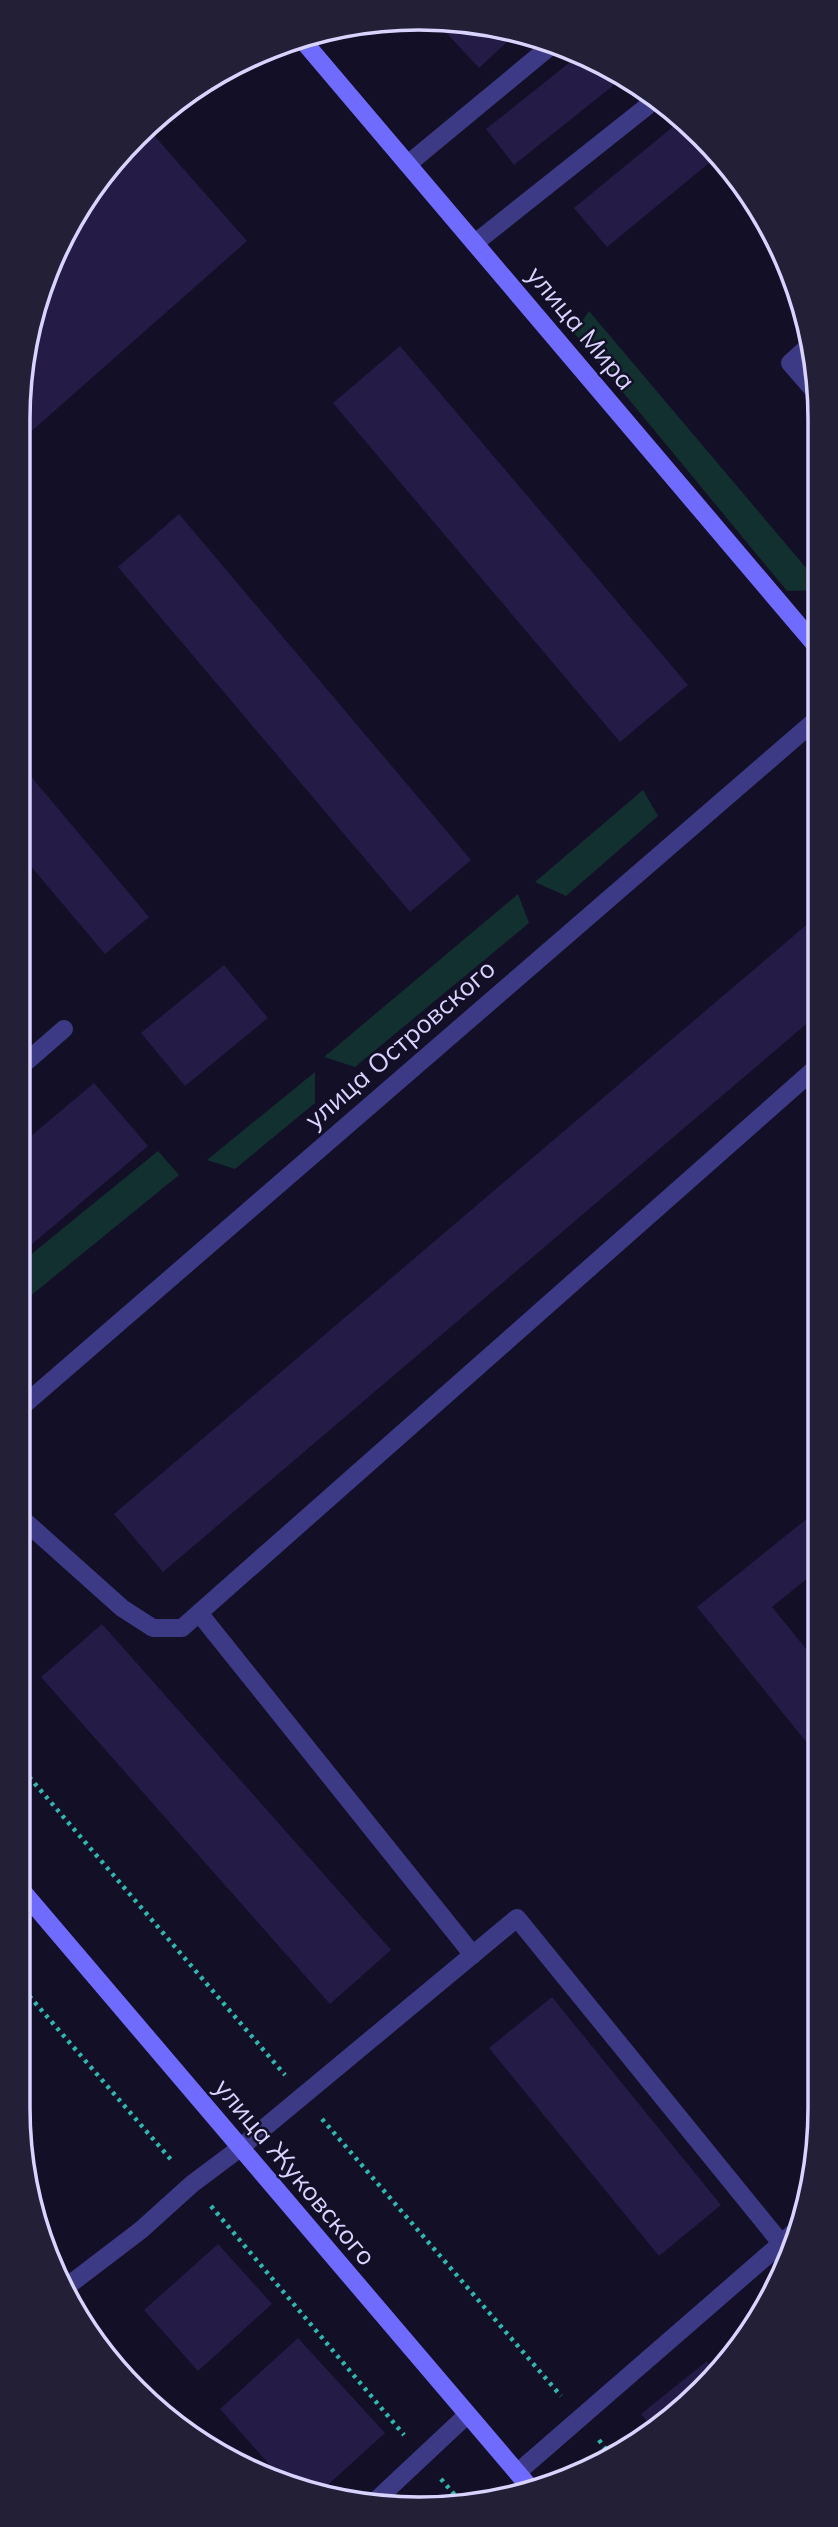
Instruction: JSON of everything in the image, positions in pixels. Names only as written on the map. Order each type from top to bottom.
[{"type":"street","name":"улица Мира","points":[[307,46],[808,636]]},
{"type":"street","points":[[408,164],[545,50]]},
{"type":"street","points":[[475,243],[648,105]]},
{"type":"street","points":[[802,352],[790,363],[806,381]]},
{"type":"street","name":"улица Островского","points":[[30,1400],[808,727]]},
{"type":"street","points":[[30,1058],[64,1028]]},
{"type":"street","points":[[30,1526],[122,1608],[153,1628],[182,1628],[808,1075]]},
{"type":"street","points":[[199,1613],[473,1955]]},
{"type":"street","name":"улица Жуковского","points":[[30,1900],[527,2482]]},
{"type":"street","points":[[72,2283],[141,2230],[192,2184],[240,2148],[517,1919],[781,2243]]},
{"type":"street","points":[[518,2472],[786,2239]]},
{"type":"street","points":[[382,2495],[467,2415]]},
{"type":"path","points":[[30,1997],[455,2495]]},
{"type":"green space","points":[[589,311],[808,570],[808,590],[787,591],[574,333]]},
{"type":"green space","points":[[643,790],[658,816],[566,896],[535,882]]},
{"type":"green space","points":[[518,894],[529,923],[355,1067],[324,1057]]},
{"type":"green space","points":[[315,1072],[315,1103],[235,1169],[207,1160]]},
{"type":"green space","points":[[158,1151],[179,1175],[30,1296],[30,1255]]},
{"type":"building","points":[[445,31],[509,40],[479,68]]},
{"type":"building","points":[[572,61],[616,83],[514,165],[486,129]]},
{"type":"building","points":[[675,125],[711,161],[607,247],[574,208]]},
{"type":"building","points":[[153,135],[247,241],[30,432],[37,343],[59,270],[95,203],[126,162]]},
{"type":"building","points":[[400,346],[688,685],[620,742],[333,403]]},
{"type":"building","points":[[179,514],[471,860],[410,912],[118,567]]},
{"type":"building","points":[[30,775],[149,917],[105,954],[30,865]]},
{"type":"building","points":[[808,924],[808,1023],[163,1572],[114,1514]]},
{"type":"building","points":[[224,965],[268,1018],[185,1086],[141,1033]]},
{"type":"building","points":[[94,1083],[148,1146],[30,1246],[30,1137]]},
{"type":"building","points":[[808,1518],[808,1578],[772,1607],[808,1651],[808,1744],[697,1607]]},
{"type":"building","points":[[102,1624],[391,1950],[330,2004],[41,1677]]},
{"type":"building","points":[[552,1997],[721,2205],[659,2256],[489,2048]]},
{"type":"building","points":[[218,2244],[272,2304],[198,2371],[144,2310]]},
{"type":"building","points":[[298,2338],[385,2433],[327,2486],[274,2469],[220,2409]]},
{"type":"building","points":[[707,2361],[711,2366],[676,2401],[648,2423],[641,2414]]}]
